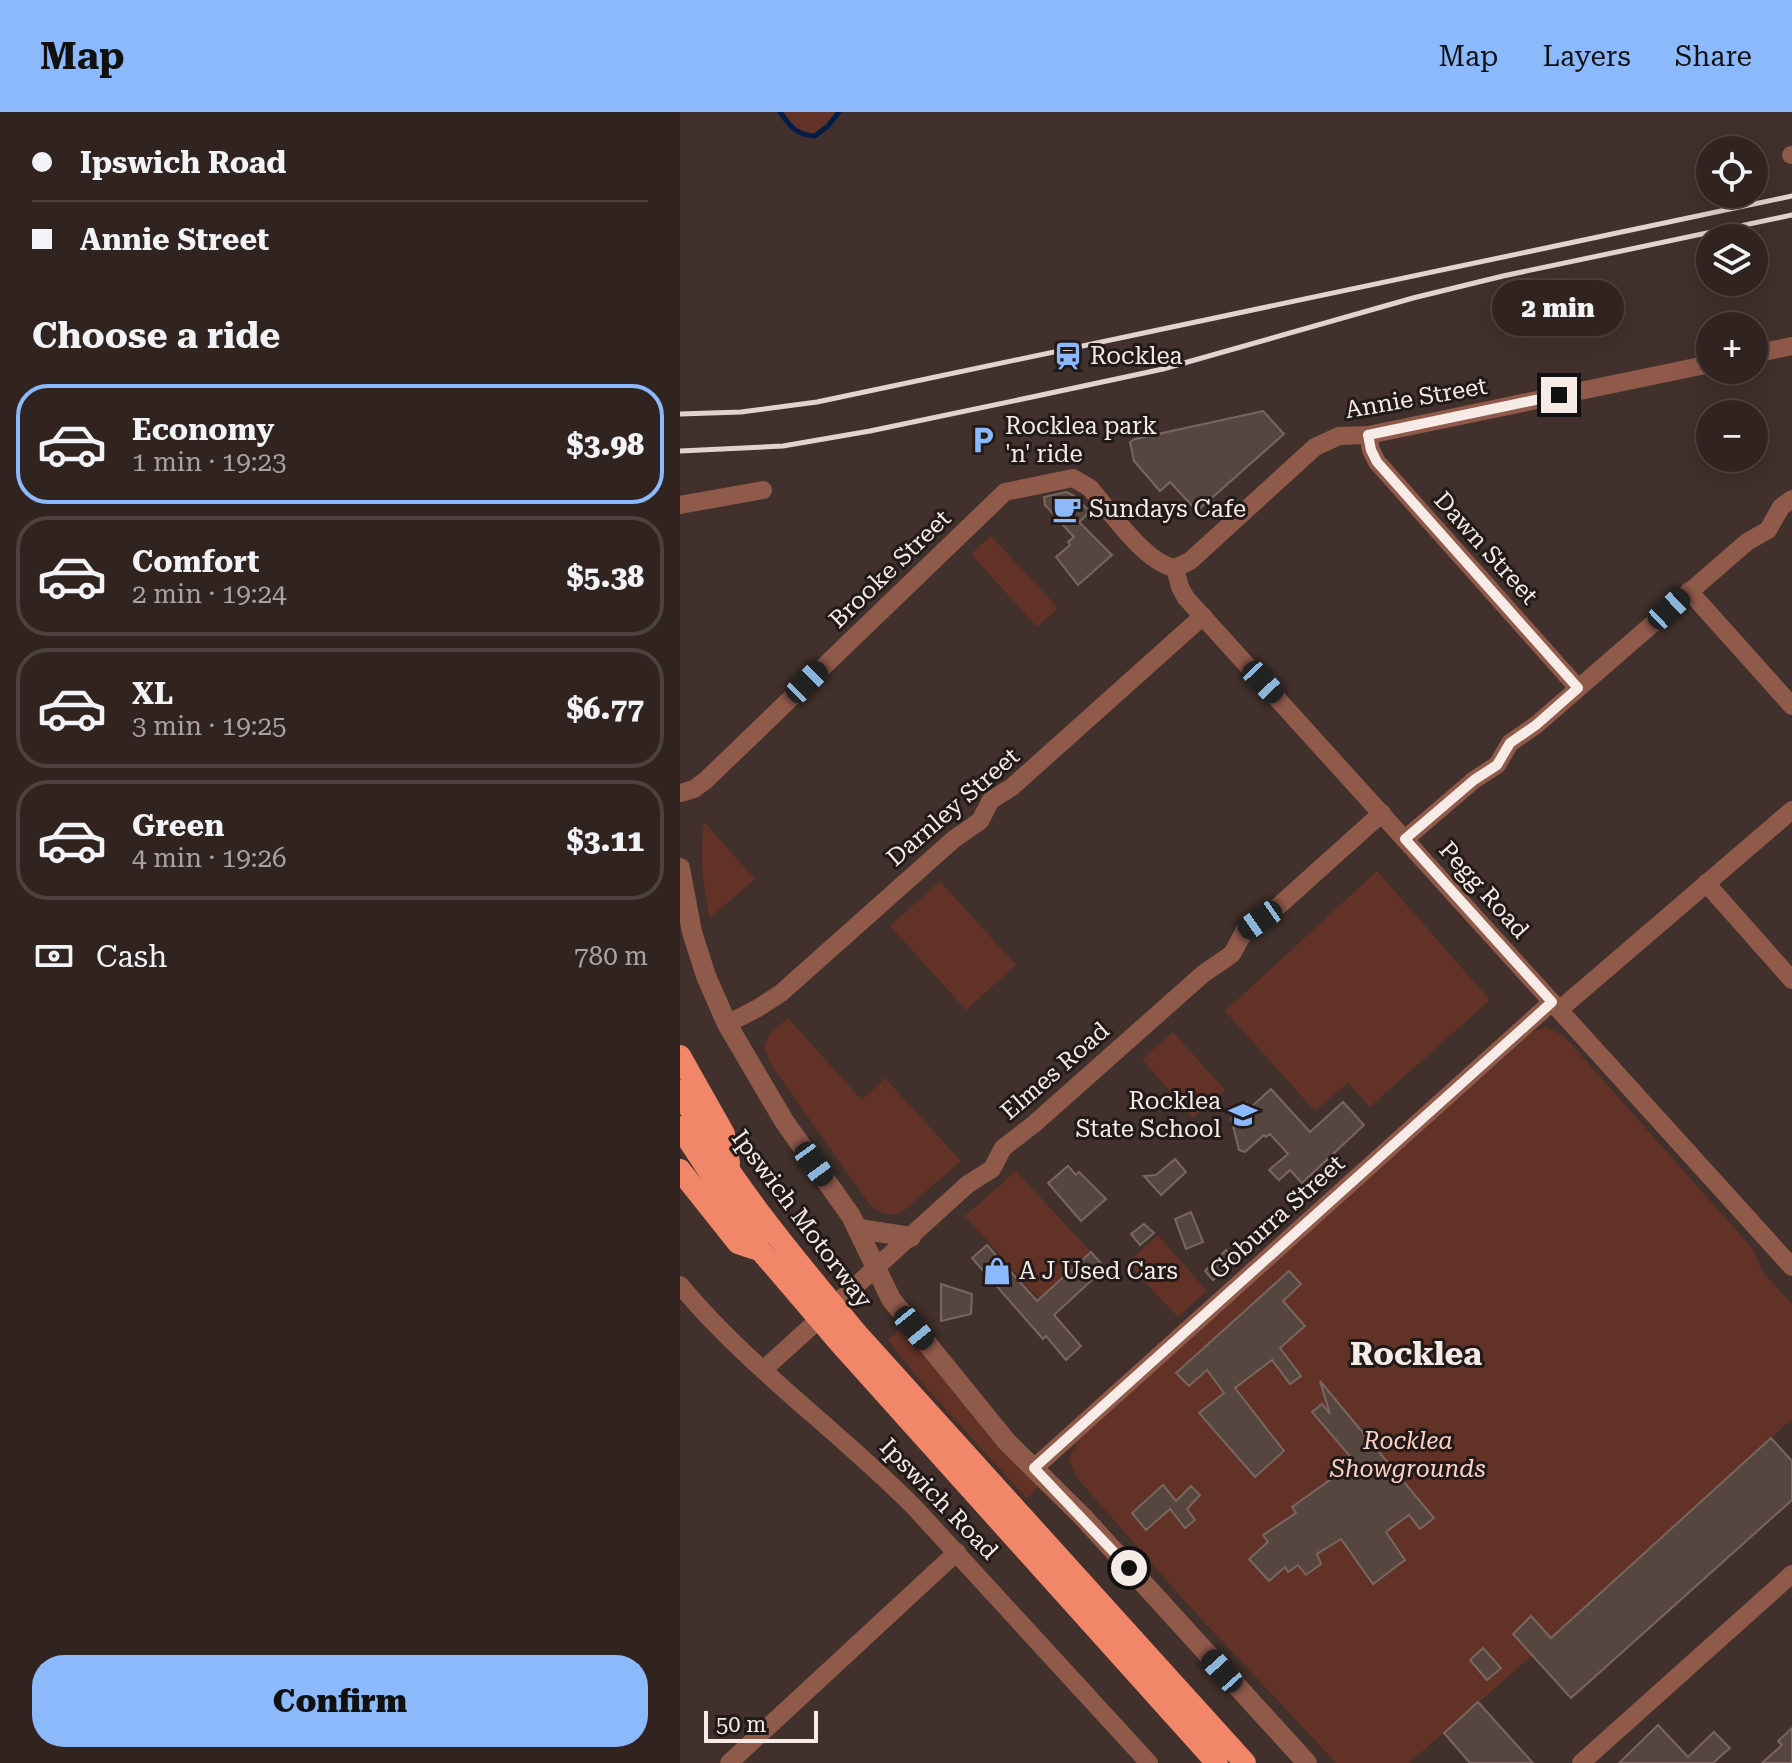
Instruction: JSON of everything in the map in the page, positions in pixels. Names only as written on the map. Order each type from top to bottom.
[{"type":"highway","points":[[680,1056],[724,1134],[731,1175]]},
{"type":"highway","name":"Ipswich Motorway","points":[[680,1091],[806,1289],[1217,1763]]},
{"type":"highway","name":"Ipswich Motorway","points":[[680,1127],[761,1251],[806,1289]]},
{"type":"highway","points":[[680,1170],[738,1243],[761,1251]]},
{"type":"highway","name":"Ipswich Motorway","points":[[852,1342],[1245,1763]]},
{"type":"street","points":[[1768,351],[1792,346]]},
{"type":"street","name":"Annie Street","points":[[1175,568],[1190,561],[1323,442],[1339,436],[1368,435],[1696,367]]},
{"type":"street","name":"Dawn Street","points":[[1368,435],[1377,462],[1578,688]]},
{"type":"street","name":"Brooke Street","points":[[680,793],[699,786],[715,772],[997,498],[1016,488],[1067,478],[1079,479],[1151,557],[1175,568]]},
{"type":"street","points":[[680,505],[763,490]]},
{"type":"street","points":[[1405,839],[1474,780],[1497,765],[1510,743],[1536,725],[1747,542],[1768,530],[1781,507],[1792,499]]},
{"type":"street","name":"Pegg Road","points":[[1175,568],[1182,591],[1203,616],[1792,1267]]},
{"type":"street","points":[[1689,591],[1792,706]]},
{"type":"street","name":"Darnley Street","points":[[727,1024],[781,993],[954,839],[977,824],[991,800],[1023,778],[1203,616]]},
{"type":"street","name":"Goburra Street","points":[[1034,1468],[1556,1006],[1792,810]]},
{"type":"street","name":"Elmes Road","points":[[763,1370],[968,1184],[992,1169],[1005,1145],[1034,1124],[1203,974],[1232,954],[1243,933],[1274,910],[1382,813]]},
{"type":"street","points":[[680,868],[692,932],[706,976],[727,1024],[771,1101],[859,1229],[897,1307],[997,1431],[1083,1517],[1307,1763]]},
{"type":"street","points":[[1706,883],[1792,980]]},
{"type":"street","points":[[859,1229],[911,1237]]},
{"type":"street","name":"Ipswich Road","points":[[680,1285],[763,1370],[884,1476],[1149,1763]]},
{"type":"street","points":[[729,1763],[957,1552]]},
{"type":"street","points":[[1581,1763],[1792,1574]]},
{"type":"green space","points":[[781,112],[839,112],[815,136],[801,135]]},
{"type":"green space","points":[[991,536],[1058,608],[1037,627],[971,554]]},
{"type":"green space","points":[[704,822],[755,879],[710,918],[702,870]]},
{"type":"green space","points":[[1377,871],[1490,1000],[1370,1107],[1348,1083],[1315,1111],[1225,1011]]},
{"type":"green space","points":[[940,881],[1016,965],[966,1010],[890,926]]},
{"type":"green space","points":[[788,1018],[862,1100],[885,1078],[961,1161],[901,1213],[884,1213],[870,1205],[770,1063],[764,1047],[770,1034]]},
{"type":"green space","name":"Rocklea Showgrounds","points":[[1546,1027],[1564,1036],[1753,1249],[1762,1271],[1792,1304],[1792,1419],[1533,1655],[1409,1763],[1336,1763],[1181,1597],[1079,1480],[1069,1457],[1079,1439],[1533,1032]]},
{"type":"green space","points":[[1173,1032],[1225,1090],[1193,1118],[1142,1059]]},
{"type":"green space","points":[[1016,1171],[1091,1252],[1039,1299],[965,1216]]},
{"type":"green space","points":[[1158,1235],[1207,1291],[1178,1317],[1127,1263]]},
{"type":"green space","points":[[902,1327],[1039,1486],[1027,1499],[919,1380],[888,1340]]},
{"type":"building","points":[[1263,411],[1284,434],[1197,511],[1170,482],[1160,491],[1134,461],[1130,442],[1135,439]]},
{"type":"building","points":[[1066,492],[1090,512],[1079,522],[1112,555],[1078,585],[1056,557],[1074,537],[1045,505],[1044,497]]},
{"type":"building","points":[[1271,1089],[1310,1132],[1343,1102],[1364,1125],[1302,1183],[1290,1170],[1279,1180],[1269,1170],[1288,1154],[1270,1134],[1264,1135],[1245,1152],[1239,1150],[1231,1118],[1247,1103],[1251,1107]]},
{"type":"building","points":[[1175,1159],[1186,1172],[1161,1195],[1144,1176],[1156,1175]]},
{"type":"building","points":[[1068,1166],[1076,1175],[1079,1172],[1106,1199],[1081,1221],[1048,1183]]},
{"type":"building","points":[[1191,1212],[1203,1242],[1186,1249],[1175,1219]]},
{"type":"building","points":[[1144,1224],[1154,1233],[1140,1245],[1131,1234]]},
{"type":"building","points":[[987,1245],[1037,1301],[1091,1252],[1105,1268],[1054,1315],[1081,1346],[1066,1360],[1046,1336],[1043,1339],[972,1258]]},
{"type":"building","points":[[1226,1250],[1235,1261],[1213,1280],[1205,1271]]},
{"type":"building","points":[[1289,1271],[1301,1284],[1283,1301],[1305,1326],[1280,1348],[1301,1376],[1290,1384],[1272,1360],[1235,1388],[1284,1451],[1255,1477],[1199,1413],[1224,1393],[1207,1370],[1189,1386],[1176,1373]]},
{"type":"building","points":[[941,1284],[972,1294],[971,1314],[941,1321]]},
{"type":"building","points":[[1320,1381],[1434,1518],[1420,1529],[1409,1515],[1386,1532],[1405,1560],[1373,1584],[1341,1539],[1317,1554],[1321,1564],[1306,1575],[1298,1565],[1288,1572],[1285,1567],[1269,1581],[1249,1559],[1268,1542],[1263,1535],[1296,1513],[1292,1507],[1355,1462],[1312,1412],[1322,1404],[1330,1414]]},
{"type":"building","points":[[1771,1438],[1792,1461],[1792,1500],[1571,1698],[1513,1634],[1531,1616],[1551,1638]]},
{"type":"building","points":[[1163,1485],[1176,1501],[1191,1486],[1200,1495],[1187,1509],[1195,1520],[1185,1528],[1170,1509],[1146,1530],[1132,1513]]},
{"type":"building","points":[[1483,1648],[1501,1668],[1487,1680],[1470,1660]]},
{"type":"building","points":[[1478,1702],[1533,1763],[1470,1763],[1444,1733]]},
{"type":"building","points":[[1658,1725],[1688,1757],[1714,1732],[1730,1748],[1713,1763],[1619,1763]]},
{"type":"building","points":[[1792,1728],[1792,1763],[1762,1763],[1782,1745],[1778,1741]]},
{"type":"waterway","points":[[780,112],[794,129],[815,136],[839,112]]},
{"type":"railway","points":[[680,414],[741,412],[817,402],[1792,196]]},
{"type":"railway","points":[[680,451],[783,446],[1032,397],[1163,369],[1413,298],[1503,276],[1792,215]]},
{"type":"place","name":"Rocklea","points":[[1068,356]]},
{"type":"place","name":"Rocklea park 'n' ride","points":[[983,440]]},
{"type":"place","name":"Sundays Cafe","points":[[1067,509]]},
{"type":"place","name":"Rocklea State School","points":[[1243,1115]]},
{"type":"place","name":"A J Used Cars","points":[[997,1271]]},
{"type":"district","name":"Rocklea","points":[[1416,1354]]},
{"type":"route","points":[[1129,1568],[1034,1468],[1552,1002],[1405,839],[1474,780],[1497,765],[1504,758],[1510,743],[1578,688],[1377,462],[1368,435],[1559,395]]}]
